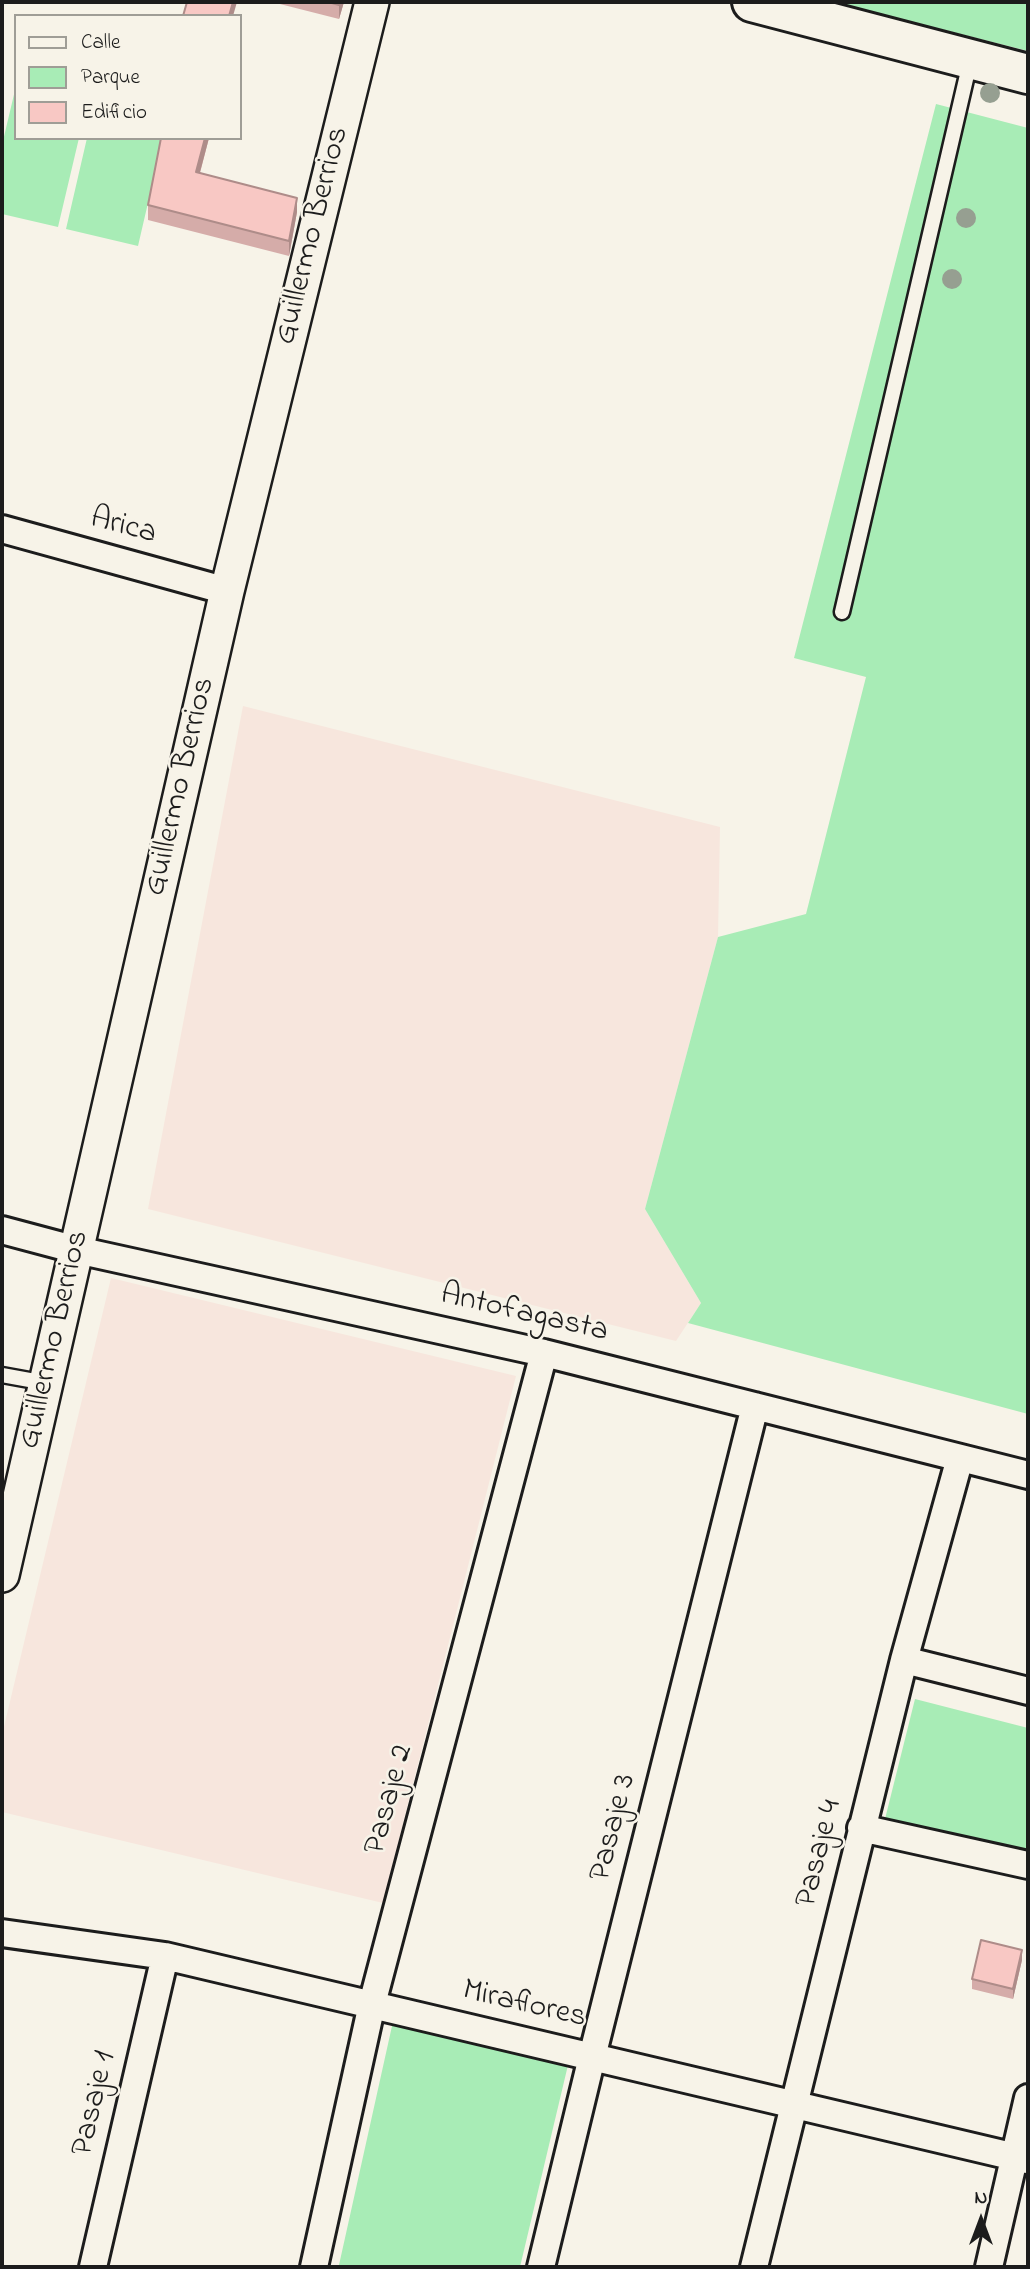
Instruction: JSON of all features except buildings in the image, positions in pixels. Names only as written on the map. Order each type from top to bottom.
[{"type":"main road","points":[[752,2],[1028,74]]},
{"type":"street","name":"Guillermo Berrios","points":[[2,1575],[227,591],[372,2]]},
{"type":"street","name":"Arica","points":[[2,529],[227,591]]},
{"type":"street","name":"Antofagasta","points":[[2,1230],[77,1250],[544,1353],[1028,1475]]},
{"type":"street","name":"Pasaje 2","points":[[314,2267],[372,2004],[544,1353]]},
{"type":"street","name":"Pasaje 3","points":[[541,2267],[755,1406]]},
{"type":"street","name":"Pasaje 4","points":[[754,2267],[904,1660],[961,1458]]},
{"type":"street","points":[[904,1660],[1028,1691]]},
{"type":"street","points":[[862,1828],[1028,1865]]},
{"type":"street","name":"Miraflores","points":[[2,1933],[165,1956],[1021,2158]]},
{"type":"street","name":"Pasaje 1","points":[[93,2267],[165,1956]]},
{"type":"street","points":[[989,2267],[1021,2158],[1028,2098]]},
{"type":"lane","points":[[842,612],[971,60]]},
{"type":"lane","points":[[2,1375],[46,1383]]},
{"type":"shaded area","points":[[243,706],[720,827],[718,937],[645,1209],[701,1303],[676,1341],[148,1209]]},
{"type":"shaded area","points":[[111,1278],[516,1376],[383,1903],[2,1812],[2,1735]]},
{"type":"green space","points":[[833,2],[1028,2],[1028,51]]},
{"type":"green space","points":[[14,94],[14,140],[79,140],[58,227],[2,214],[2,145]]},
{"type":"green space","points":[[936,104],[1028,128],[1028,1414],[688,1323],[701,1303],[645,1209],[718,937],[806,914],[866,677],[794,658]]},
{"type":"green space","points":[[87,140],[163,140],[138,246],[66,229]]},
{"type":"green space","points":[[915,1699],[1028,1728],[1028,1853],[885,1819]]},
{"type":"green space","points":[[394,2017],[568,2065],[520,2267],[339,2265]]}]
